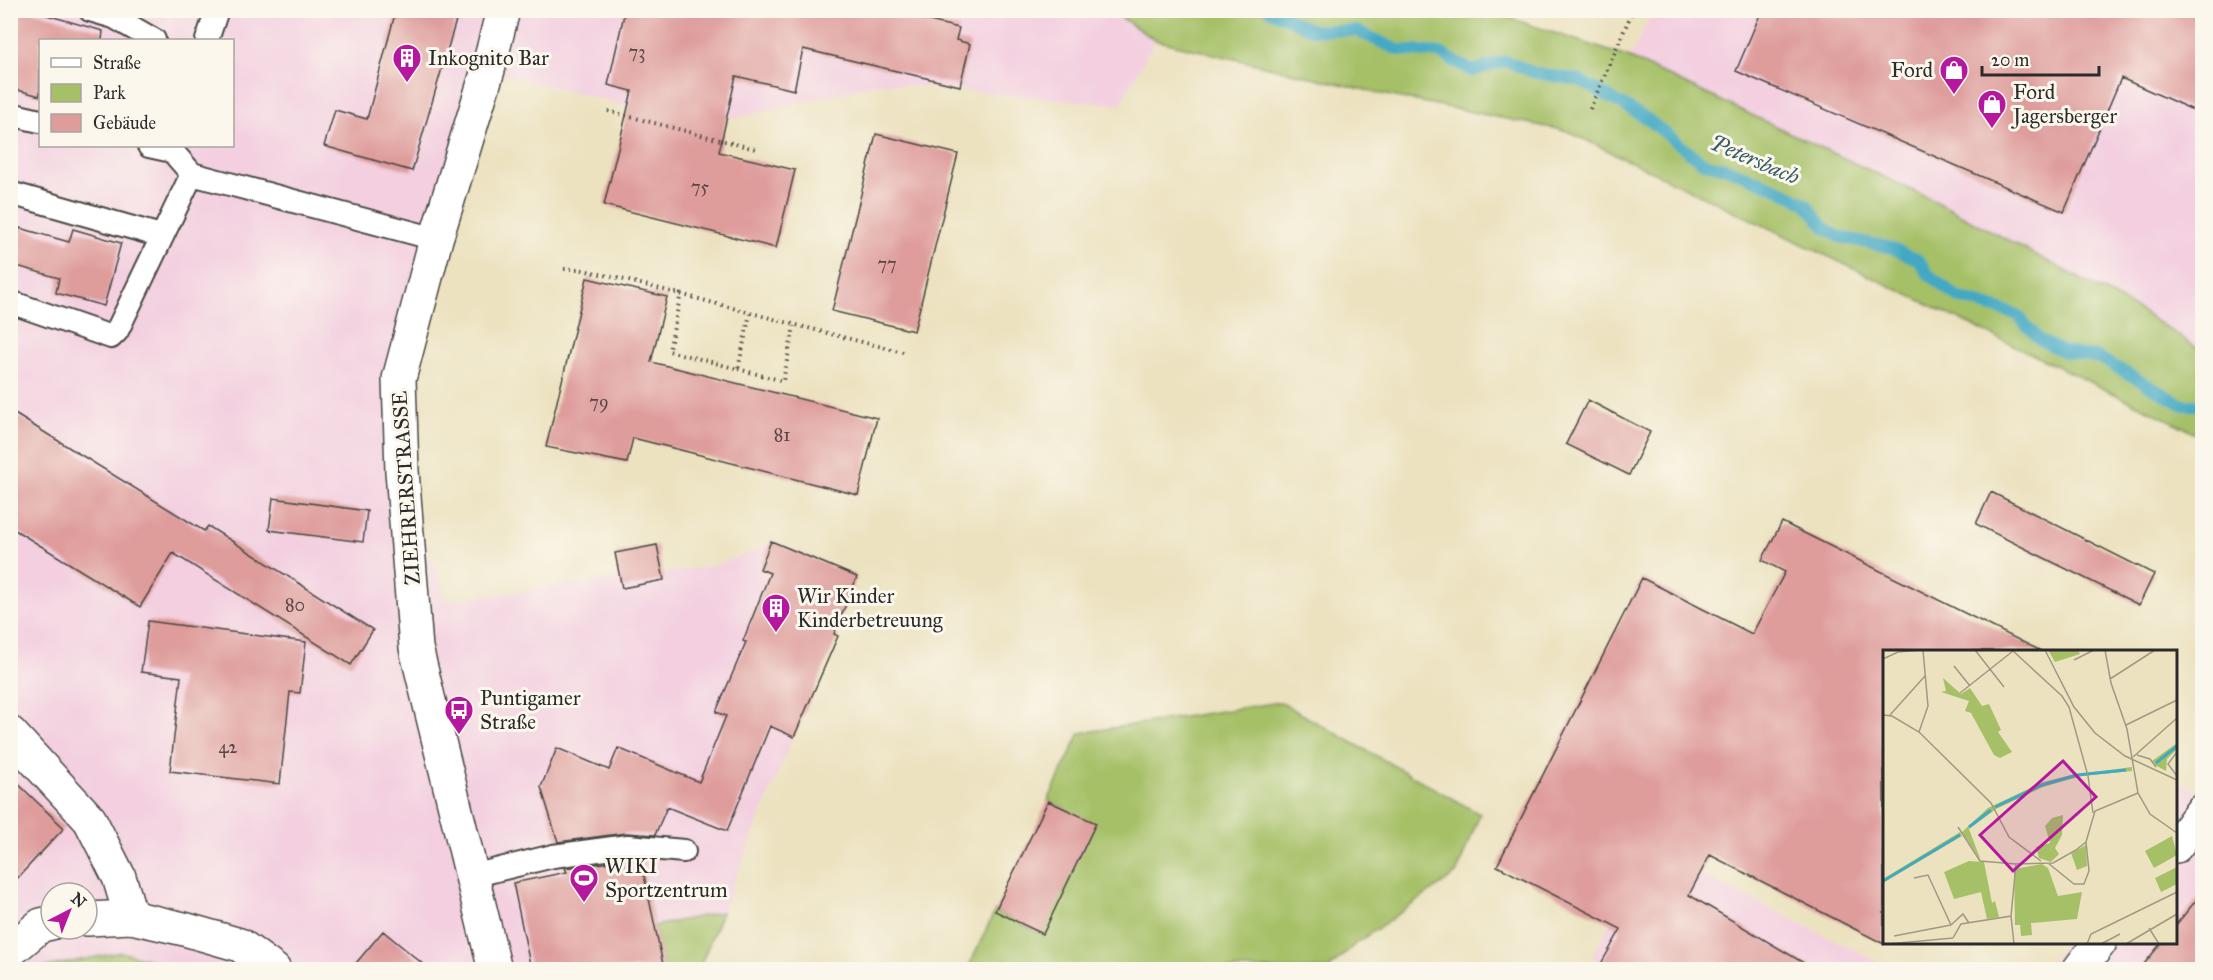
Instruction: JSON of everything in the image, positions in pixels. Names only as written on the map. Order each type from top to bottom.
[{"type":"street","name":"ZIEHRERSTRASSE","points":[[495,969],[416,648],[402,471],[399,379],[436,239],[488,70],[503,10]]},
{"type":"street","points":[[10,733],[90,820],[119,877],[131,917]]},
{"type":"street","points":[[2177,843],[2202,811]]},
{"type":"street","points":[[99,918],[131,917],[240,945],[274,969]]},
{"type":"street","points":[[10,951],[39,927]]},
{"type":"street","points":[[2079,969],[2098,944]]},
{"type":"lane","points":[[90,10],[115,14],[152,39]]},
{"type":"lane","points":[[207,39],[217,10]]},
{"type":"lane","points":[[10,114],[39,121]]},
{"type":"lane","points":[[173,148],[192,174],[436,239]]},
{"type":"lane","points":[[10,302],[111,337],[117,332],[192,174]]},
{"type":"lane","points":[[10,193],[161,236]]},
{"type":"lane","points":[[472,876],[554,856],[628,846],[684,851]]},
{"type":"path","points":[[1590,109],[1633,10]]},
{"type":"path","points":[[608,111],[755,149]]},
{"type":"path","points":[[564,269],[579,269],[681,293],[794,326],[903,352]]},
{"type":"path","points":[[681,293],[669,351],[783,381],[794,326]]},
{"type":"path","points":[[738,369],[750,314]]},
{"type":"shaded area","points":[[1111,10],[1155,40],[1120,105],[879,83],[737,118],[666,116],[488,70],[409,338],[409,528],[435,566],[446,601],[620,578],[615,553],[657,545],[663,573],[716,565],[761,549],[771,541],[857,577],[722,912],[654,926],[664,969],[11,969],[10,11]]},
{"type":"shaded area","name":"Ford Jagersberger","points":[[1653,11],[2202,11],[2202,351],[2142,312],[1935,201],[1630,58]]},
{"type":"shaded area","points":[[2185,783],[2202,800],[2202,969],[2045,970],[2064,944],[2177,944],[2177,794]]},
{"type":"shaded area","points":[[1648,849],[1893,969],[1614,970],[1592,957]]},
{"type":"green space","points":[[1111,11],[1489,11],[1630,58],[1935,201],[2142,312],[2202,351],[2202,436],[1567,131],[1386,95],[1155,40]]},
{"type":"green space","points":[[1280,702],[1480,814],[1456,874],[1355,944],[1329,969],[967,970],[995,911],[1042,934],[1095,823],[1048,801],[1080,733]]},
{"type":"green space","points":[[722,912],[701,964],[713,969],[664,969],[654,926]]},
{"type":"green space","points":[[121,952],[181,969],[41,969],[42,968]]},
{"type":"building","points":[[10,10],[29,10],[103,31],[102,39],[39,39],[39,96],[10,88]]},
{"type":"building","name":"Inkognito Bar","points":[[396,10],[459,10],[412,171],[324,146],[335,110],[367,119]]},
{"type":"building","points":[[625,10],[883,10],[959,28],[956,40],[970,44],[960,86],[803,49],[794,90],[736,76],[719,152],[795,170],[776,248],[604,205],[632,91],[608,85]]},
{"type":"building","name":"Ford","points":[[1762,10],[2202,10],[2202,114],[2121,78],[2064,212],[1736,71]]},
{"type":"building","points":[[876,134],[958,154],[914,331],[832,311]]},
{"type":"building","points":[[20,228],[69,242],[73,229],[121,243],[104,306],[56,293],[59,278],[10,264]]},
{"type":"building","points":[[587,278],[667,297],[651,362],[877,418],[858,495],[633,438],[627,463],[546,447]]},
{"type":"building","points":[[1588,400],[1650,432],[1629,475],[1566,444]]},
{"type":"building","points":[[10,411],[204,531],[208,526],[373,630],[351,665],[173,553],[140,607],[10,527]]},
{"type":"building","points":[[1991,492],[2154,574],[2139,605],[1976,524]]},
{"type":"building","points":[[273,498],[367,511],[363,542],[269,530]]},
{"type":"building","points":[[1782,522],[2039,650],[1883,650],[1883,943],[1710,855],[1689,895],[1814,969],[1598,969],[1621,929],[1497,866],[1642,578],[1752,634],[1785,572],[1762,560]]},
{"type":"building","points":[[771,541],[857,577],[834,634],[838,636],[794,737],[770,726],[727,831],[667,807],[655,835],[626,833],[558,842],[541,787],[557,748],[609,770],[618,748],[699,782],[726,716],[716,712],[746,642],[743,641],[770,573],[760,569]]},
{"type":"building","points":[[657,545],[664,580],[622,588],[615,553]]},
{"type":"building","points":[[148,621],[306,642],[300,693],[290,692],[280,784],[170,771],[181,677],[141,672]]},
{"type":"building","points":[[10,776],[64,828],[10,886]]},
{"type":"building","points":[[1048,801],[1096,823],[1043,934],[995,911]]},
{"type":"building","name":"WIKI Sportzentrum","points":[[628,860],[644,861],[642,866],[664,969],[531,969],[513,883],[567,872],[565,868]]},
{"type":"building","points":[[2202,893],[2202,969],[2140,969],[2160,944],[2177,944],[2177,924]]},
{"type":"building","points":[[383,931],[429,969],[351,969]]},
{"type":"waterway","name":"Petersbach","points":[[1269,10],[1312,30],[1357,31],[1398,50],[1440,53],[1472,71],[1506,61],[1535,73],[1579,80],[1646,118],[1703,163],[1726,168],[1780,190],[1806,204],[1825,228],[1839,237],[1888,247],[1919,260],[1928,274],[1957,297],[2016,314],[2040,340],[2064,352],[2100,358],[2183,405],[2202,405]]},
{"type":"place","name":"Inkognito Bar","points":[[407,84]]},
{"type":"place","name":"Ford","points":[[1954,96]]},
{"type":"place","name":"Ford Jagersberger","points":[[1992,130]]},
{"type":"place","name":"Wir Kinder Kinderbetreuung","points":[[776,634]]},
{"type":"place","name":"Puntigamer Straße","points":[[459,736]]},
{"type":"place","name":"WIKI Sportzentrum","points":[[584,904]]}]
